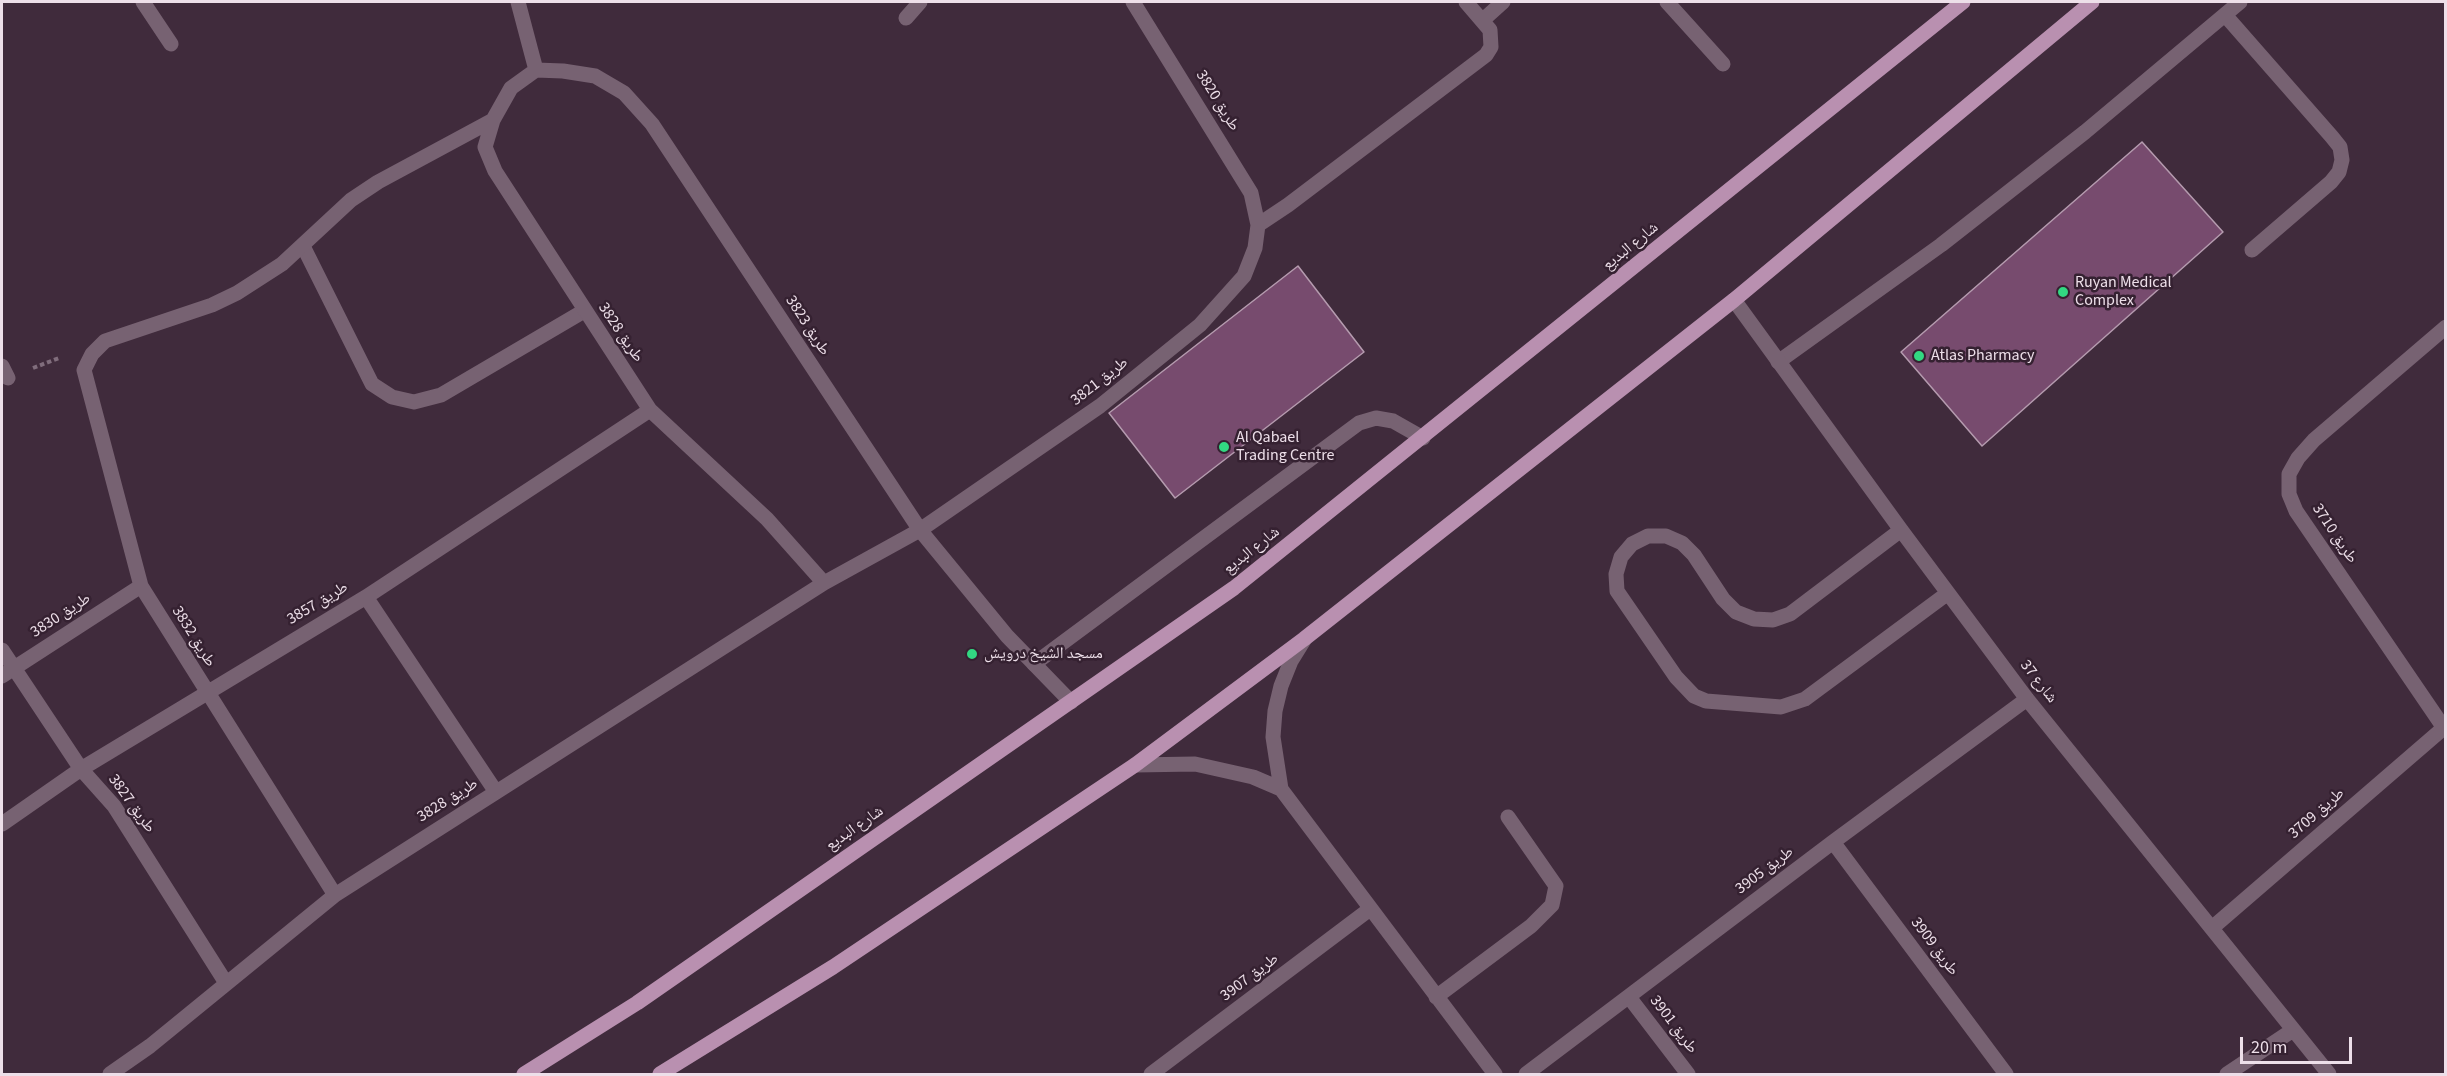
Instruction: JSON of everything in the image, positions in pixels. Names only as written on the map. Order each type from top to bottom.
[{"type":"main road","name":"شارع البديع","points":[[524,1074],[637,1003],[1234,588],[1963,2]]},
{"type":"main road","points":[[665,1072],[833,967],[1135,765],[1304,639],[1734,300],[2092,2]]},
{"type":"street","points":[[143,2],[171,44]]},
{"type":"street","points":[[518,2],[536,70]]},
{"type":"street","points":[[906,18],[920,2]]},
{"type":"street","name":"طريق 3820","points":[[1133,2],[1251,193],[1258,225]]},
{"type":"street","points":[[1258,225],[1486,55],[1492,39],[1483,20],[1466,2]]},
{"type":"street","points":[[1483,20],[1503,2]]},
{"type":"street","points":[[1667,2],[1723,64]]},
{"type":"street","points":[[1778,362],[1941,245],[2085,132],[2240,2]]},
{"type":"street","points":[[2225,15],[2332,137],[2340,147],[2342,160],[2339,172],[2331,182],[2252,250]]},
{"type":"street","name":"طريق 3828","points":[[536,70],[511,88],[494,120],[485,147],[495,171],[650,410],[767,519],[824,583]]},
{"type":"street","name":"طريق 3823","points":[[536,70],[595,76],[624,93],[652,124],[920,530],[985,612],[1071,702]]},
{"type":"street","points":[[494,120],[378,182],[351,200],[303,246],[372,384],[392,397],[414,402],[441,395],[584,311]]},
{"type":"street","name":"طريق 3821","points":[[920,530],[1100,406],[1200,325],[1244,276],[1255,248],[1258,225]]},
{"type":"street","name":"طريق 3832","points":[[303,246],[260,279],[220,301],[105,341],[92,354],[84,370],[141,586],[335,895]]},
{"type":"street","name":"شارع 37","points":[[1734,300],[2027,699],[2329,1074]]},
{"type":"street","name":"طريق 3710","points":[[2445,327],[2314,440],[2298,458],[2289,474],[2289,494],[2296,511],[2445,727]]},
{"type":"street","name":"طريق 3857","points":[[2,824],[81,769],[366,597],[650,410]]},
{"type":"street","points":[[1034,663],[1359,423],[1376,418],[1393,421],[1423,438]]},
{"type":"street","name":"طريق 3828","points":[[110,1074],[150,1046],[335,895],[824,583],[920,530]]},
{"type":"street","points":[[1901,530],[1790,614],[1773,620],[1754,619],[1736,612],[1723,598],[1694,555],[1682,543],[1665,536],[1648,536],[1632,544],[1620,557],[1616,574],[1617,591],[1676,677],[1694,696],[1706,701],[1767,707],[1793,705],[1805,699],[1948,593]]},
{"type":"street","name":"طريق 3830","points":[[8,673],[141,586]]},
{"type":"street","points":[[366,597],[496,792]]},
{"type":"street","points":[[1304,639],[1291,661],[1281,686],[1275,711],[1273,737],[1281,789],[1495,1074]]},
{"type":"street","name":"طريق 3827","points":[[2,650],[8,673],[81,769],[114,806],[226,983]]},
{"type":"street","name":"طريق 3905","points":[[1526,1074],[2027,699]]},
{"type":"street","name":"طريق 3709","points":[[2212,928],[2445,727]]},
{"type":"street","points":[[1135,765],[1195,764],[1254,777],[1281,789]]},
{"type":"street","points":[[1436,997],[1531,926],[1552,905],[1556,886],[1508,817]]},
{"type":"street","name":"طريق 3909","points":[[1833,842],[2006,1074]]},
{"type":"street","name":"طريق 3907","points":[[1152,1074],[1370,909]]},
{"type":"street","name":"طريق 3901","points":[[1629,997],[1688,1074]]},
{"type":"street","points":[[2227,1074],[2293,1029]]},
{"type":"path","points":[[5,372],[62,357]]},
{"type":"building","name":"Ruyan Medical Complex","points":[[2142,142],[2223,232],[1982,446],[1901,352]]},
{"type":"building","points":[[1298,266],[1364,352],[1175,498],[1109,413]]},
{"type":"place","name":"Ruyan Medical Complex","points":[[2063,292]]},
{"type":"place","name":"Atlas Pharmacy","points":[[1919,356]]},
{"type":"place","name":"Al Qabael Trading Centre","points":[[1224,447]]},
{"type":"place","name":"مسجد الشيخ درويش","points":[[972,654]]}]
